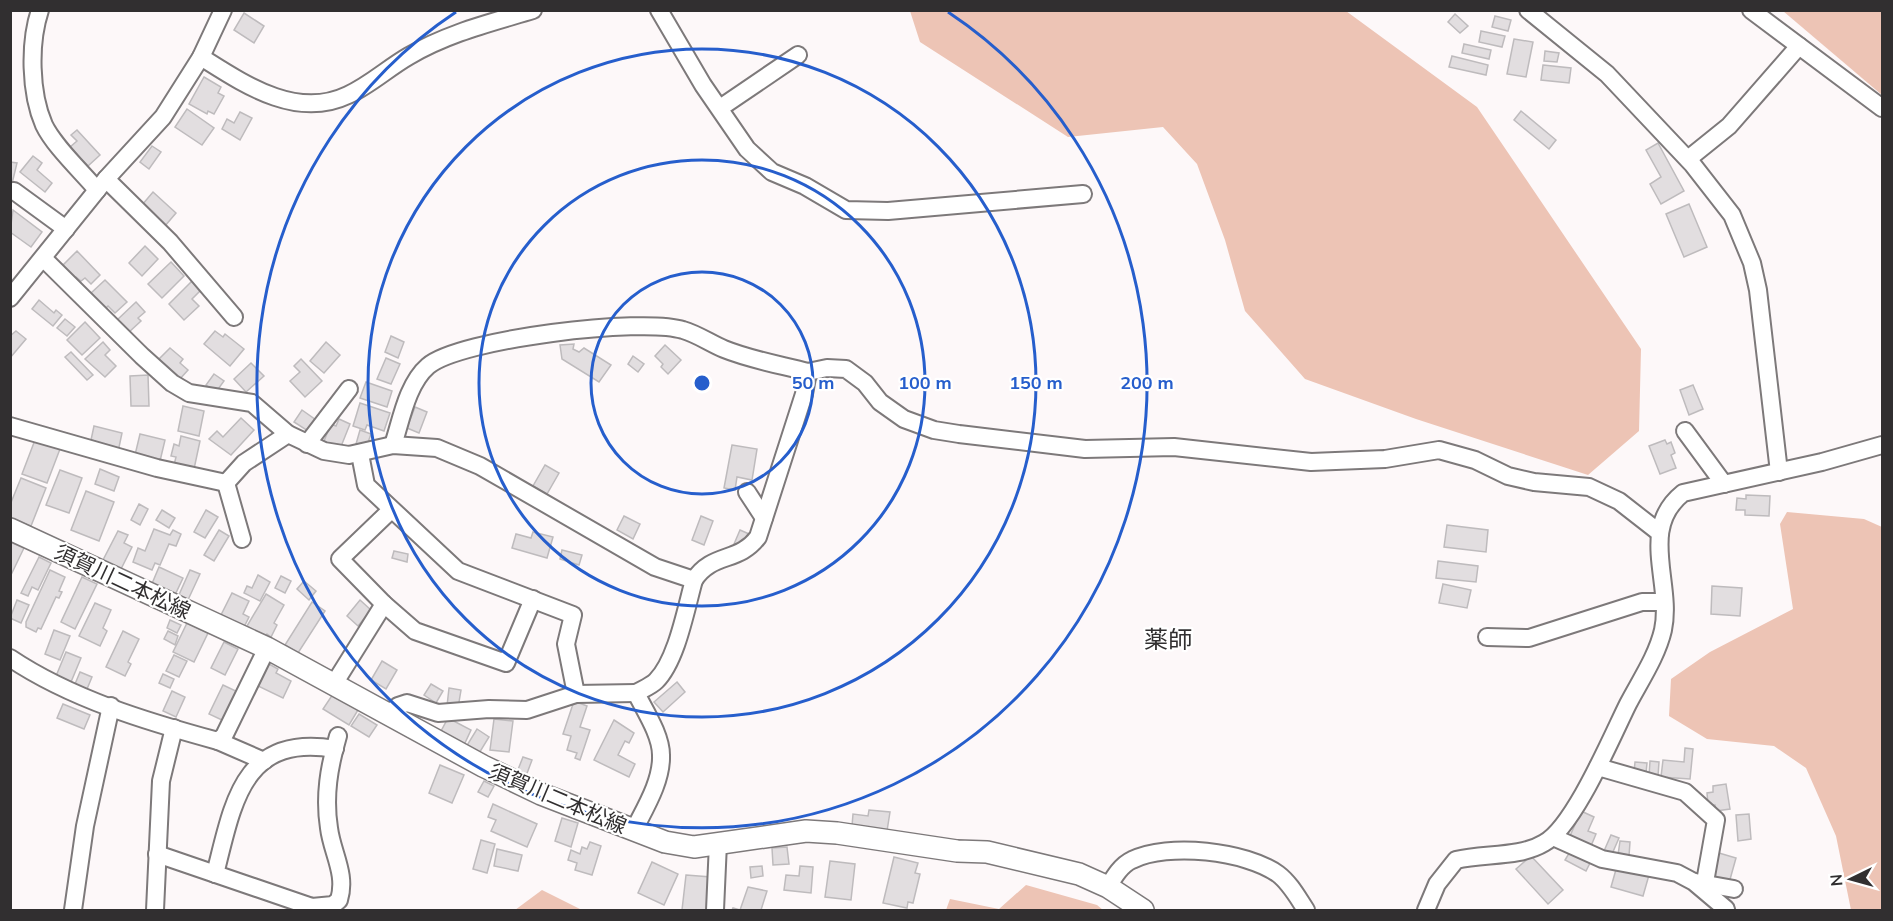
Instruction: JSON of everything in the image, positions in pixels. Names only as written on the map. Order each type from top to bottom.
[{"type":"main road","name":"須賀川二本松線","points":[[10,529],[267,648],[483,766],[541,794],[634,831],[683,846],[785,833],[837,833],[1020,859],[1079,874],[1107,887],[1143,910]]},
{"type":"street","points":[[40,10],[34,38],[35,69],[37,97],[45,126],[101,185],[170,242],[234,317]]},
{"type":"street","points":[[10,298],[101,185],[163,117],[201,57],[223,10]]},
{"type":"street","points":[[201,57],[258,91],[299,104],[323,104],[347,96],[410,55],[462,30],[533,10]]},
{"type":"street","points":[[659,10],[703,85],[747,150],[772,172],[805,186],[846,210],[888,211],[1083,194]]},
{"type":"street","points":[[1528,10],[1607,74],[1688,159],[1732,215],[1752,263],[1779,472]]},
{"type":"street","points":[[1751,10],[1882,108]]},
{"type":"street","points":[[1688,159],[1729,126],[1799,46]]},
{"type":"street","points":[[720,108],[798,56]]},
{"type":"street","points":[[14,191],[66,229]]},
{"type":"street","points":[[43,258],[172,383],[199,396],[252,402],[288,434],[324,451],[349,455],[393,445],[436,448],[480,466],[655,567],[694,580]]},
{"type":"street","points":[[393,445],[414,387],[426,368],[450,354],[526,335],[647,327],[682,329],[726,350],[808,372],[826,368],[846,369],[865,383],[880,402],[904,419],[934,430],[1085,450],[1174,447],[1311,462],[1385,459],[1438,450],[1475,460],[1508,476],[1534,482],[1589,488],[1619,501],[1660,533]]},
{"type":"street","points":[[389,714],[398,706],[407,704],[438,713],[489,708],[527,710],[576,694],[636,693],[656,682],[664,671],[673,649],[694,580],[702,568],[714,560],[738,555],[750,547],[758,537],[804,394],[808,372]]},
{"type":"street","points":[[307,444],[349,389]]},
{"type":"street","points":[[10,426],[157,468],[226,483]]},
{"type":"street","points":[[1685,431],[1724,484]]},
{"type":"street","points":[[226,483],[244,463],[288,434]]},
{"type":"street","points":[[1426,910],[1437,884],[1456,860],[1530,849],[1553,837],[1598,767],[1657,646],[1663,629],[1664,602],[1660,533],[1663,517],[1670,504],[1683,494],[1882,445]]},
{"type":"street","points":[[360,454],[366,485],[458,571],[573,615],[566,644],[576,694]]},
{"type":"street","points":[[226,483],[242,539]]},
{"type":"street","points":[[747,492],[764,518]]},
{"type":"street","points":[[391,510],[340,558],[384,604],[415,631],[506,663],[533,599]]},
{"type":"street","points":[[1487,637],[1529,638],[1642,602],[1664,602]]},
{"type":"street","points":[[334,684],[384,604]]},
{"type":"street","points":[[218,741],[224,736],[267,648]]},
{"type":"street","points":[[10,658],[57,685],[174,728],[218,741],[264,761]]},
{"type":"street","points":[[634,831],[653,792],[661,754],[658,740],[636,693]]},
{"type":"street","points":[[73,910],[85,826],[111,706]]},
{"type":"street","points":[[154,910],[161,781],[174,728]]},
{"type":"street","points":[[157,854],[215,874],[312,907],[333,905],[339,900],[342,875],[329,830],[326,798],[337,742],[318,746],[289,747],[264,761],[241,786],[234,801],[215,874]]},
{"type":"street","points":[[1598,767],[1685,792],[1716,820],[1700,882]]},
{"type":"street","points":[[1553,837],[1602,859],[1672,872],[1734,890]]},
{"type":"street","points":[[715,910],[718,843]]},
{"type":"street","points":[[1107,887],[1116,872],[1131,860],[1159,854],[1213,852],[1253,861],[1278,875],[1306,910]]},
{"type":"street","points":[[1700,882],[1726,909]]},
{"type":"shaded area","points":[[910,11],[1346,11],[1477,107],[1641,349],[1639,431],[1588,475],[1416,419],[1305,379],[1245,311],[1225,240],[1197,164],[1163,127],[1068,137],[920,42]]},
{"type":"shaded area","points":[[1783,11],[1882,11],[1882,95]]},
{"type":"shaded area","points":[[1787,512],[1864,519],[1882,527],[1882,910],[1851,910],[1836,836],[1806,768],[1774,746],[1707,739],[1669,716],[1671,679],[1710,652],[1793,609],[1780,524]]},
{"type":"shaded area","points":[[1026,885],[1097,905],[1103,910],[946,910],[950,899],[999,909]]},
{"type":"shaded area","points":[[542,890],[582,910],[515,910]]},
{"type":"building","points":[[244,13],[264,26],[254,43],[234,30]]},
{"type":"building","points":[[1455,14],[1468,26],[1460,33],[1448,22]]},
{"type":"building","points":[[1495,16],[1511,20],[1508,31],[1492,27]]},
{"type":"building","points":[[1481,31],[1505,36],[1502,47],[1479,42]]},
{"type":"building","points":[[1514,39],[1533,42],[1526,77],[1507,74]]},
{"type":"building","points":[[1464,44],[1491,50],[1489,59],[1462,53]]},
{"type":"building","points":[[1545,51],[1559,53],[1557,62],[1544,61]]},
{"type":"building","points":[[1452,56],[1488,65],[1486,75],[1449,67]]},
{"type":"building","points":[[1543,65],[1571,68],[1569,83],[1541,80]]},
{"type":"building","points":[[204,77],[221,87],[218,93],[224,96],[214,114],[208,111],[207,114],[189,104]]},
{"type":"building","points":[[187,109],[214,128],[202,145],[175,127]]},
{"type":"building","points":[[1521,111],[1556,140],[1549,149],[1514,120]]},
{"type":"building","points":[[240,112],[252,118],[240,140],[222,129],[227,119],[234,123]]},
{"type":"building","points":[[77,130],[100,155],[88,166],[70,147],[77,141],[71,135]]},
{"type":"building","points":[[1658,143],[1684,191],[1661,204],[1650,184],[1661,177],[1646,150]]},
{"type":"building","points":[[152,146],[161,152],[149,169],[140,162]]},
{"type":"building","points":[[33,156],[42,163],[37,170],[52,183],[45,192],[20,172]]},
{"type":"building","points":[[10,162],[17,163],[10,192]]},
{"type":"building","points":[[153,192],[176,213],[165,226],[142,205]]},
{"type":"building","points":[[1689,204],[1707,247],[1684,257],[1666,214]]},
{"type":"building","points":[[13,210],[42,232],[31,247],[10,232]]},
{"type":"building","points":[[145,246],[158,259],[142,276],[129,263]]},
{"type":"building","points":[[77,251],[100,275],[91,284],[85,278],[81,281],[76,277],[74,280],[61,267]]},
{"type":"building","points":[[171,262],[184,276],[162,298],[148,284]]},
{"type":"building","points":[[105,280],[127,302],[115,313],[108,306],[105,309],[90,294]]},
{"type":"building","points":[[193,280],[202,289],[192,299],[199,306],[184,320],[169,304]]},
{"type":"building","points":[[39,300],[54,313],[56,310],[62,315],[53,326],[32,309]]},
{"type":"building","points":[[136,302],[145,312],[138,318],[141,321],[128,333],[116,321]]},
{"type":"building","points":[[65,319],[75,327],[67,336],[57,328]]},
{"type":"building","points":[[85,322],[100,338],[82,355],[67,340]]},
{"type":"building","points":[[16,331],[26,339],[10,358],[10,336]]},
{"type":"building","points":[[215,331],[223,337],[225,334],[244,349],[230,366],[204,344]]},
{"type":"building","points":[[391,336],[404,342],[398,358],[385,352]]},
{"type":"building","points":[[103,342],[110,350],[105,355],[116,366],[105,377],[85,359]]},
{"type":"building","points":[[326,342],[340,355],[324,373],[310,361]]},
{"type":"building","points":[[574,344],[573,349],[579,352],[584,348],[611,365],[599,382],[562,359],[560,345]]},
{"type":"building","points":[[665,345],[681,360],[668,374],[661,367],[663,364],[655,356]]},
{"type":"building","points":[[170,348],[183,359],[180,363],[188,370],[179,380],[158,360]]},
{"type":"building","points":[[71,352],[93,375],[87,380],[65,357]]},
{"type":"building","points":[[633,356],[644,364],[638,372],[628,364]]},
{"type":"building","points":[[386,358],[400,364],[391,384],[377,379]]},
{"type":"building","points":[[301,359],[322,381],[305,397],[290,381],[300,372],[294,366]]},
{"type":"building","points":[[251,363],[264,376],[246,392],[234,379]]},
{"type":"building","points":[[214,374],[224,381],[216,392],[206,385]]},
{"type":"building","points":[[148,375],[149,406],[131,406],[130,376]]},
{"type":"building","points":[[366,382],[392,391],[387,407],[360,398]]},
{"type":"building","points":[[1693,385],[1703,409],[1689,415],[1680,390]]},
{"type":"building","points":[[360,403],[390,413],[384,431],[367,425],[365,430],[353,426]]},
{"type":"building","points":[[183,406],[204,411],[199,436],[178,431]]},
{"type":"building","points":[[415,407],[427,412],[419,433],[407,428]]},
{"type":"building","points":[[302,410],[316,420],[308,431],[294,422]]},
{"type":"building","points":[[241,418],[254,430],[231,455],[209,439],[217,431],[223,437]]},
{"type":"building","points":[[339,419],[350,424],[340,449],[324,441],[331,424],[336,426]]},
{"type":"building","points":[[94,426],[122,433],[118,452],[94,446],[95,441],[91,440]]},
{"type":"building","points":[[360,430],[371,434],[366,448],[356,444]]},
{"type":"building","points":[[140,434],[165,440],[160,461],[135,455]]},
{"type":"building","points":[[181,436],[200,441],[194,469],[174,465],[176,457],[171,456],[174,444],[179,446]]},
{"type":"building","points":[[35,440],[60,449],[47,483],[22,474]]},
{"type":"building","points":[[1665,440],[1667,444],[1671,442],[1675,453],[1671,455],[1676,468],[1660,474],[1649,446]]},
{"type":"building","points":[[732,445],[757,449],[752,480],[737,477],[735,490],[724,488]]},
{"type":"building","points":[[545,465],[559,473],[547,494],[533,486]]},
{"type":"building","points":[[100,469],[119,477],[114,491],[95,484]]},
{"type":"building","points":[[60,470],[82,478],[69,513],[46,505]]},
{"type":"building","points":[[21,478],[46,488],[31,526],[10,518],[10,505]]},
{"type":"building","points":[[86,491],[114,502],[99,541],[71,530]]},
{"type":"building","points":[[1746,495],[1770,496],[1769,516],[1745,515],[1745,510],[1736,510],[1737,498],[1746,499]]},
{"type":"building","points":[[139,504],[148,509],[140,525],[131,520]]},
{"type":"building","points":[[162,510],[175,518],[169,528],[156,520]]},
{"type":"building","points":[[206,510],[218,517],[205,538],[194,532]]},
{"type":"building","points":[[624,516],[640,524],[633,539],[617,530]]},
{"type":"building","points":[[701,516],[713,521],[704,545],[692,540]]},
{"type":"building","points":[[1447,525],[1488,530],[1486,552],[1444,547]]},
{"type":"building","points":[[154,529],[170,535],[173,530],[181,534],[176,546],[169,544],[160,565],[155,563],[152,570],[133,562],[138,548],[145,551]]},
{"type":"building","points":[[219,530],[229,536],[214,561],[204,555]]},
{"type":"building","points":[[740,530],[749,534],[743,548],[734,544]]},
{"type":"building","points":[[118,531],[128,535],[124,543],[132,547],[120,571],[102,562]]},
{"type":"building","points":[[533,532],[553,537],[547,558],[512,548],[516,534],[531,538]]},
{"type":"building","points":[[10,542],[24,548],[10,577]]},
{"type":"building","points":[[562,550],[582,555],[579,565],[560,559]]},
{"type":"building","points":[[394,551],[408,554],[407,562],[392,558]]},
{"type":"building","points":[[39,557],[51,563],[38,590],[32,587],[28,596],[21,593]]},
{"type":"building","points":[[1438,561],[1478,566],[1476,582],[1436,578]]},
{"type":"building","points":[[159,567],[183,578],[174,597],[151,586]]},
{"type":"building","points":[[50,570],[65,577],[59,591],[62,592],[59,598],[56,597],[41,629],[38,628],[36,632],[26,627],[26,622]]},
{"type":"building","points":[[190,570],[200,574],[187,602],[178,597]]},
{"type":"building","points":[[258,575],[270,582],[260,601],[244,593],[247,586],[252,588]]},
{"type":"building","points":[[281,576],[291,581],[285,593],[275,588]]},
{"type":"building","points":[[82,577],[97,584],[75,629],[61,622]]},
{"type":"building","points":[[304,581],[316,591],[309,600],[297,589]]},
{"type":"building","points":[[1443,584],[1471,590],[1467,608],[1439,603]]},
{"type":"building","points":[[1712,586],[1742,588],[1740,616],[1711,614]]},
{"type":"building","points":[[232,593],[249,601],[243,614],[249,617],[244,627],[221,615]]},
{"type":"building","points":[[266,594],[284,605],[274,623],[277,625],[271,637],[267,634],[265,637],[247,626]]},
{"type":"building","points":[[17,600],[29,605],[21,623],[10,618]]},
{"type":"building","points":[[360,600],[371,610],[358,626],[347,616]]},
{"type":"building","points":[[312,602],[325,611],[298,653],[285,645]]},
{"type":"building","points":[[95,603],[111,610],[103,628],[107,631],[100,646],[79,636]]},
{"type":"building","points":[[170,620],[181,625],[177,633],[167,628]]},
{"type":"building","points":[[187,623],[208,633],[194,662],[173,652]]},
{"type":"building","points":[[54,630],[70,636],[60,660],[45,654]]},
{"type":"building","points":[[123,631],[139,639],[128,662],[131,664],[125,676],[106,667]]},
{"type":"building","points":[[168,631],[178,636],[175,645],[164,639]]},
{"type":"building","points":[[224,642],[238,649],[225,675],[211,668]]},
{"type":"building","points":[[66,652],[81,658],[71,682],[56,676]]},
{"type":"building","points":[[174,655],[187,661],[179,677],[166,671]]},
{"type":"building","points":[[382,661],[397,670],[386,689],[371,680]]},
{"type":"building","points":[[269,664],[278,669],[276,673],[291,681],[283,698],[258,686]]},
{"type":"building","points":[[80,672],[92,677],[87,689],[75,684]]},
{"type":"building","points":[[163,674],[174,679],[170,688],[159,683]]},
{"type":"building","points":[[677,682],[685,692],[663,712],[654,702]]},
{"type":"building","points":[[431,684],[443,691],[436,703],[424,695]]},
{"type":"building","points":[[223,685],[238,692],[224,721],[209,714]]},
{"type":"building","points":[[449,688],[461,690],[458,708],[447,706]]},
{"type":"building","points":[[172,691],[185,697],[176,717],[163,711]]},
{"type":"building","points":[[333,694],[358,710],[349,725],[323,709]]},
{"type":"building","points":[[574,701],[587,706],[580,727],[590,730],[580,760],[575,758],[577,753],[567,750],[571,736],[563,734]]},
{"type":"building","points":[[63,704],[90,715],[84,729],[57,718]]},
{"type":"building","points":[[359,714],[377,725],[369,737],[351,726]]},
{"type":"building","points":[[448,718],[471,730],[464,745],[440,733]]},
{"type":"building","points":[[494,719],[513,721],[509,752],[490,750]]},
{"type":"building","points":[[614,720],[634,733],[629,743],[625,741],[618,755],[635,764],[629,777],[594,760]]},
{"type":"building","points":[[477,729],[489,737],[478,755],[466,747]]},
{"type":"building","points":[[1685,748],[1693,749],[1690,779],[1661,777],[1663,760],[1684,762]]},
{"type":"building","points":[[523,757],[532,760],[526,776],[517,772]]},
{"type":"building","points":[[1650,761],[1659,762],[1658,776],[1649,776]]},
{"type":"building","points":[[1635,762],[1647,763],[1646,773],[1634,772]]},
{"type":"building","points":[[440,765],[464,775],[452,803],[429,793]]},
{"type":"building","points":[[484,781],[494,786],[488,797],[478,792]]},
{"type":"building","points":[[1726,784],[1730,809],[1716,811],[1715,805],[1708,805],[1707,793],[1713,792],[1713,786]]},
{"type":"building","points":[[493,804],[537,824],[527,847],[491,831],[496,820],[488,817]]},
{"type":"building","points":[[869,810],[890,812],[887,831],[852,826],[853,814],[868,816]]},
{"type":"building","points":[[1581,811],[1594,817],[1588,831],[1596,834],[1591,846],[1570,836]]},
{"type":"building","points":[[1749,814],[1751,839],[1738,841],[1736,815]]},
{"type":"building","points":[[562,818],[578,823],[571,847],[555,841]]},
{"type":"building","points":[[1611,835],[1619,838],[1612,854],[1604,851]]},
{"type":"building","points":[[481,840],[495,844],[487,873],[473,869]]},
{"type":"building","points":[[1620,841],[1630,842],[1629,856],[1618,855]]},
{"type":"building","points":[[590,842],[601,846],[592,875],[575,870],[577,863],[568,860],[571,850],[580,854],[582,847],[587,849]]},
{"type":"building","points":[[787,847],[789,864],[773,865],[772,848]]},
{"type":"building","points":[[497,849],[522,855],[518,871],[494,866]]},
{"type":"building","points":[[1571,850],[1591,861],[1586,871],[1565,860]]},
{"type":"building","points":[[1719,853],[1736,858],[1729,883],[1712,879]]},
{"type":"building","points":[[1531,856],[1563,890],[1548,904],[1516,869]]},
{"type":"building","points":[[894,857],[918,863],[915,873],[920,874],[913,903],[908,902],[907,908],[883,903]]},
{"type":"building","points":[[830,861],[855,864],[851,900],[825,897]]},
{"type":"building","points":[[652,862],[678,874],[664,905],[638,893]]},
{"type":"building","points":[[762,866],[763,876],[751,878],[750,867]]},
{"type":"building","points":[[800,866],[813,867],[811,893],[784,890],[786,875],[799,876]]},
{"type":"building","points":[[1617,866],[1649,875],[1643,896],[1611,887]]},
{"type":"building","points":[[686,875],[711,877],[707,910],[682,910]]},
{"type":"building","points":[[748,887],[767,891],[761,910],[740,910]]},
{"type":"district","name":"薬師","points":[[1168,639]]}]
